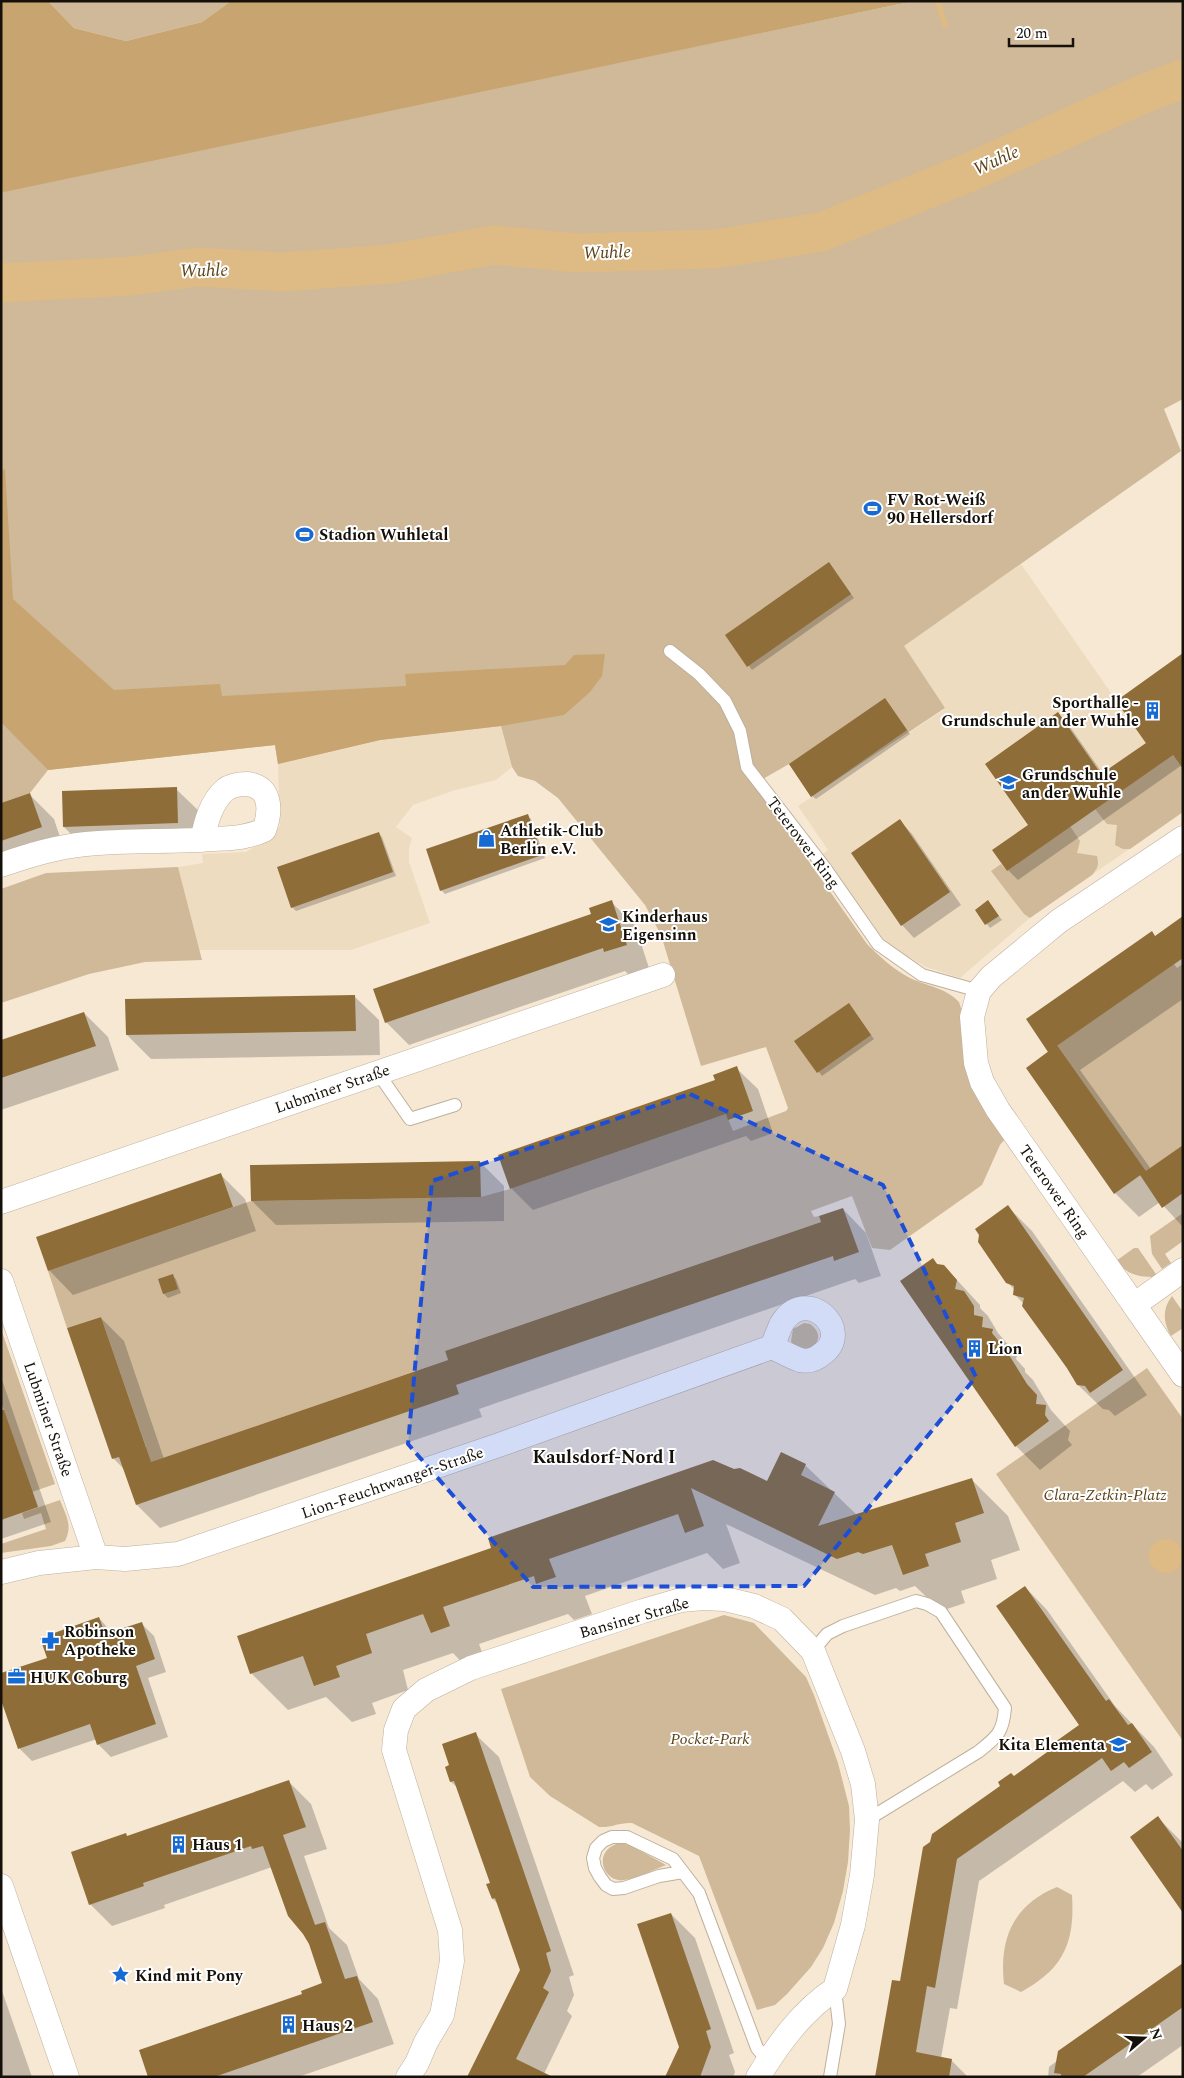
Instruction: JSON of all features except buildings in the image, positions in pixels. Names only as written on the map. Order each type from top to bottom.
[{"type":"street","name":"Teterower Ring","points":[[1183,838],[1059,921],[991,977],[979,991],[972,1017],[976,1063],[982,1082],[1003,1118],[1183,1375]]},
{"type":"street","points":[[1,865],[41,850],[87,844],[202,840]]},
{"type":"street","name":"Lubminer Straße","points":[[1,1202],[663,975]]},
{"type":"street","points":[[1134,1305],[1183,1270]]},
{"type":"street","name":"Lubminer Straße","points":[[1,1281],[96,1557]]},
{"type":"street","name":"Lion-Feuchtwanger-Straße","points":[[1,1572],[39,1564],[96,1557],[125,1559],[178,1554],[499,1446],[772,1347]]},
{"type":"street","name":"Bansiner Straße","points":[[408,2077],[417,2064],[426,2042],[442,2015],[452,1961],[450,1930],[394,1750],[396,1730],[404,1709],[426,1690],[472,1668],[642,1611],[681,1600],[725,1599],[754,1606],[782,1619],[813,1651],[853,1751],[863,1784],[867,1820],[862,1876],[856,1909],[835,1988]]},
{"type":"street","points":[[1,1886],[67,2077]]},
{"type":"street","points":[[763,2069],[783,2038],[818,2000],[835,1988]]},
{"type":"lane","name":"Teterower Ring","points":[[670,651],[699,674],[725,701],[740,731],[747,767],[825,868],[878,944],[922,975],[979,991]]},
{"type":"lane","points":[[378,1072],[410,1120],[455,1104]]},
{"type":"lane","points":[[813,1651],[827,1634],[842,1626],[916,1601],[927,1604],[941,1612],[1005,1708],[1004,1725],[994,1739],[978,1752],[867,1820]]},
{"type":"lane","points":[[683,1872],[659,1876],[624,1888],[613,1889],[606,1885],[594,1868],[593,1858],[596,1848],[603,1841],[612,1837],[627,1837],[673,1859],[699,1892],[763,2069]]},
{"type":"lane","points":[[830,2077],[839,2024],[835,1988]]},
{"type":"highlighted area","points":[[690,1094],[883,1185],[976,1377],[804,1586],[533,1587],[408,1444],[432,1181]]},
{"type":"shaded area","points":[[1,1],[48,1],[74,28],[126,41],[202,22],[231,1],[914,1],[4,192],[1,191]]},
{"type":"shaded area","points":[[5,469],[13,599],[114,690],[220,684],[222,696],[406,686],[405,674],[565,665],[574,655],[605,654],[602,676],[590,692],[564,715],[501,726],[380,740],[278,764],[275,745],[48,770],[1,722],[1,471]]},
{"type":"shaded area","name":"Grundschule an der Wuhle","points":[[1021,564],[1137,730],[1183,769],[1183,812],[1032,916],[960,978],[926,967],[894,949],[882,937],[823,854],[828,850],[798,806],[945,709],[903,646]]},
{"type":"shaded area","points":[[501,726],[512,767],[496,780],[452,791],[413,805],[396,827],[412,838],[409,849],[409,862],[430,923],[351,950],[199,950],[178,867],[203,863],[202,854],[246,852],[263,842],[280,826],[278,764],[380,740]]},
{"type":"shaded area","points":[[1166,1539],[1173,1540],[1178,1544],[1182,1549],[1182,1563],[1178,1568],[1173,1572],[1166,1573],[1159,1572],[1154,1568],[1150,1563],[1149,1556],[1150,1549],[1154,1544],[1159,1540]]},
{"type":"green space","points":[[48,1],[231,1],[202,22],[126,41],[74,28]]},
{"type":"green space","points":[[914,1],[1183,1],[1183,399],[1164,409],[1181,451],[904,646],[945,708],[811,797],[789,764],[754,784],[867,944],[887,962],[910,978],[942,990],[959,1002],[1005,1139],[1000,1145],[982,1185],[890,1250],[872,1248],[852,1196],[811,1211],[814,1217],[819,1216],[821,1222],[445,1351],[448,1360],[140,1466],[146,1447],[101,1317],[67,1328],[48,1271],[251,1201],[481,1197],[510,1189],[726,1114],[733,1131],[786,1111],[788,1108],[766,1047],[701,1066],[661,935],[645,905],[558,798],[535,781],[518,776],[512,767],[501,726],[380,740],[278,764],[275,745],[48,770],[30,793],[1,803],[1,191]]},
{"type":"green space","points":[[1149,722],[1183,769],[1183,812],[1130,849],[1123,849],[1115,845],[1117,825],[1107,824],[1095,809],[1159,764],[1137,730]]},
{"type":"green space","points":[[1070,826],[1080,841],[1077,853],[1097,856],[1097,868],[1092,875],[1030,918],[1024,914],[991,871],[1001,864],[1007,871]]},
{"type":"green space","points":[[178,867],[202,960],[145,962],[89,974],[1,1003],[1,889],[46,873]]},
{"type":"green space","points":[[1174,964],[1177,968],[1183,964],[1183,1145],[1146,1171],[1057,1045]]},
{"type":"green space","points":[[1183,1213],[1183,1241],[1165,1254],[1171,1263],[1162,1269],[1152,1254],[1150,1236]]},
{"type":"green space","points":[[1134,1248],[1138,1248],[1158,1277],[1135,1275],[1125,1270],[1116,1261]]},
{"type":"green space","points":[[1172,1296],[1183,1312],[1183,1328],[1171,1336],[1166,1326],[1165,1311]]},
{"type":"green space","points":[[804,1323],[814,1327],[818,1334],[818,1340],[812,1350],[794,1347],[791,1341],[793,1329]]},
{"type":"green space","points":[[1,1329],[55,1484],[32,1492],[1,1402]]},
{"type":"green space","name":"Clara-Zetkin-Platz","points":[[1147,1368],[1183,1419],[1183,1741],[996,1474]]},
{"type":"green space","points":[[60,1500],[69,1525],[65,1541],[51,1546],[1,1553],[1,1544],[46,1529],[41,1513],[24,1519],[22,1513]]},
{"type":"green space","name":"Pocket-Park","points":[[724,1615],[754,1623],[806,1677],[838,1763],[849,1806],[848,1862],[843,1891],[834,1923],[823,1948],[811,1967],[787,1994],[775,2005],[757,2010],[699,1856],[632,1823],[599,1827],[550,1796],[530,1777],[501,1689]]},
{"type":"green space","points":[[620,1843],[630,1845],[666,1865],[635,1878],[617,1880],[606,1871],[603,1859],[605,1852]]},
{"type":"green space","points":[[1057,1887],[1072,1895],[1069,1940],[1057,1964],[1048,1974],[1021,1992],[1004,1984],[1004,1952],[1007,1938],[1012,1925],[1029,1903]]},
{"type":"waterway","points":[[938,1],[945,25]]},
{"type":"waterway","name":"Wuhle","points":[[1,283],[132,276],[197,267],[283,272],[390,264],[494,245],[576,253],[715,249],[821,232],[970,172],[1143,94],[1183,79]]},
{"type":"place","name":"FV Rot-Weiß 90 Hellersdorf","points":[[873,508]]},
{"type":"place","name":"Stadion Wuhletal","points":[[305,534]]},
{"type":"place","name":"Sporthalle - Grundschule an der Wuhle","points":[[1153,711]]},
{"type":"place","name":"Grundschule an der Wuhle","points":[[1008,783]]},
{"type":"place","name":"Athletik-Club Berlin e.V.","points":[[486,839]]},
{"type":"place","name":"Kinderhaus Eigensinn","points":[[608,925]]},
{"type":"place","name":"Lion","points":[[974,1348]]},
{"type":"place","name":"Robinson Apotheke","points":[[50,1640]]},
{"type":"place","name":"HUK Coburg","points":[[16,1677]]},
{"type":"place","name":"Kita Elementa","points":[[1119,1744]]},
{"type":"place","name":"Haus 1","points":[[178,1844]]},
{"type":"place","name":"Kind mit Pony","points":[[121,1975]]},
{"type":"place","name":"Haus 2","points":[[288,2025]]},
{"type":"district","name":"Kaulsdorf-Nord I","points":[[604,1457]]}]
